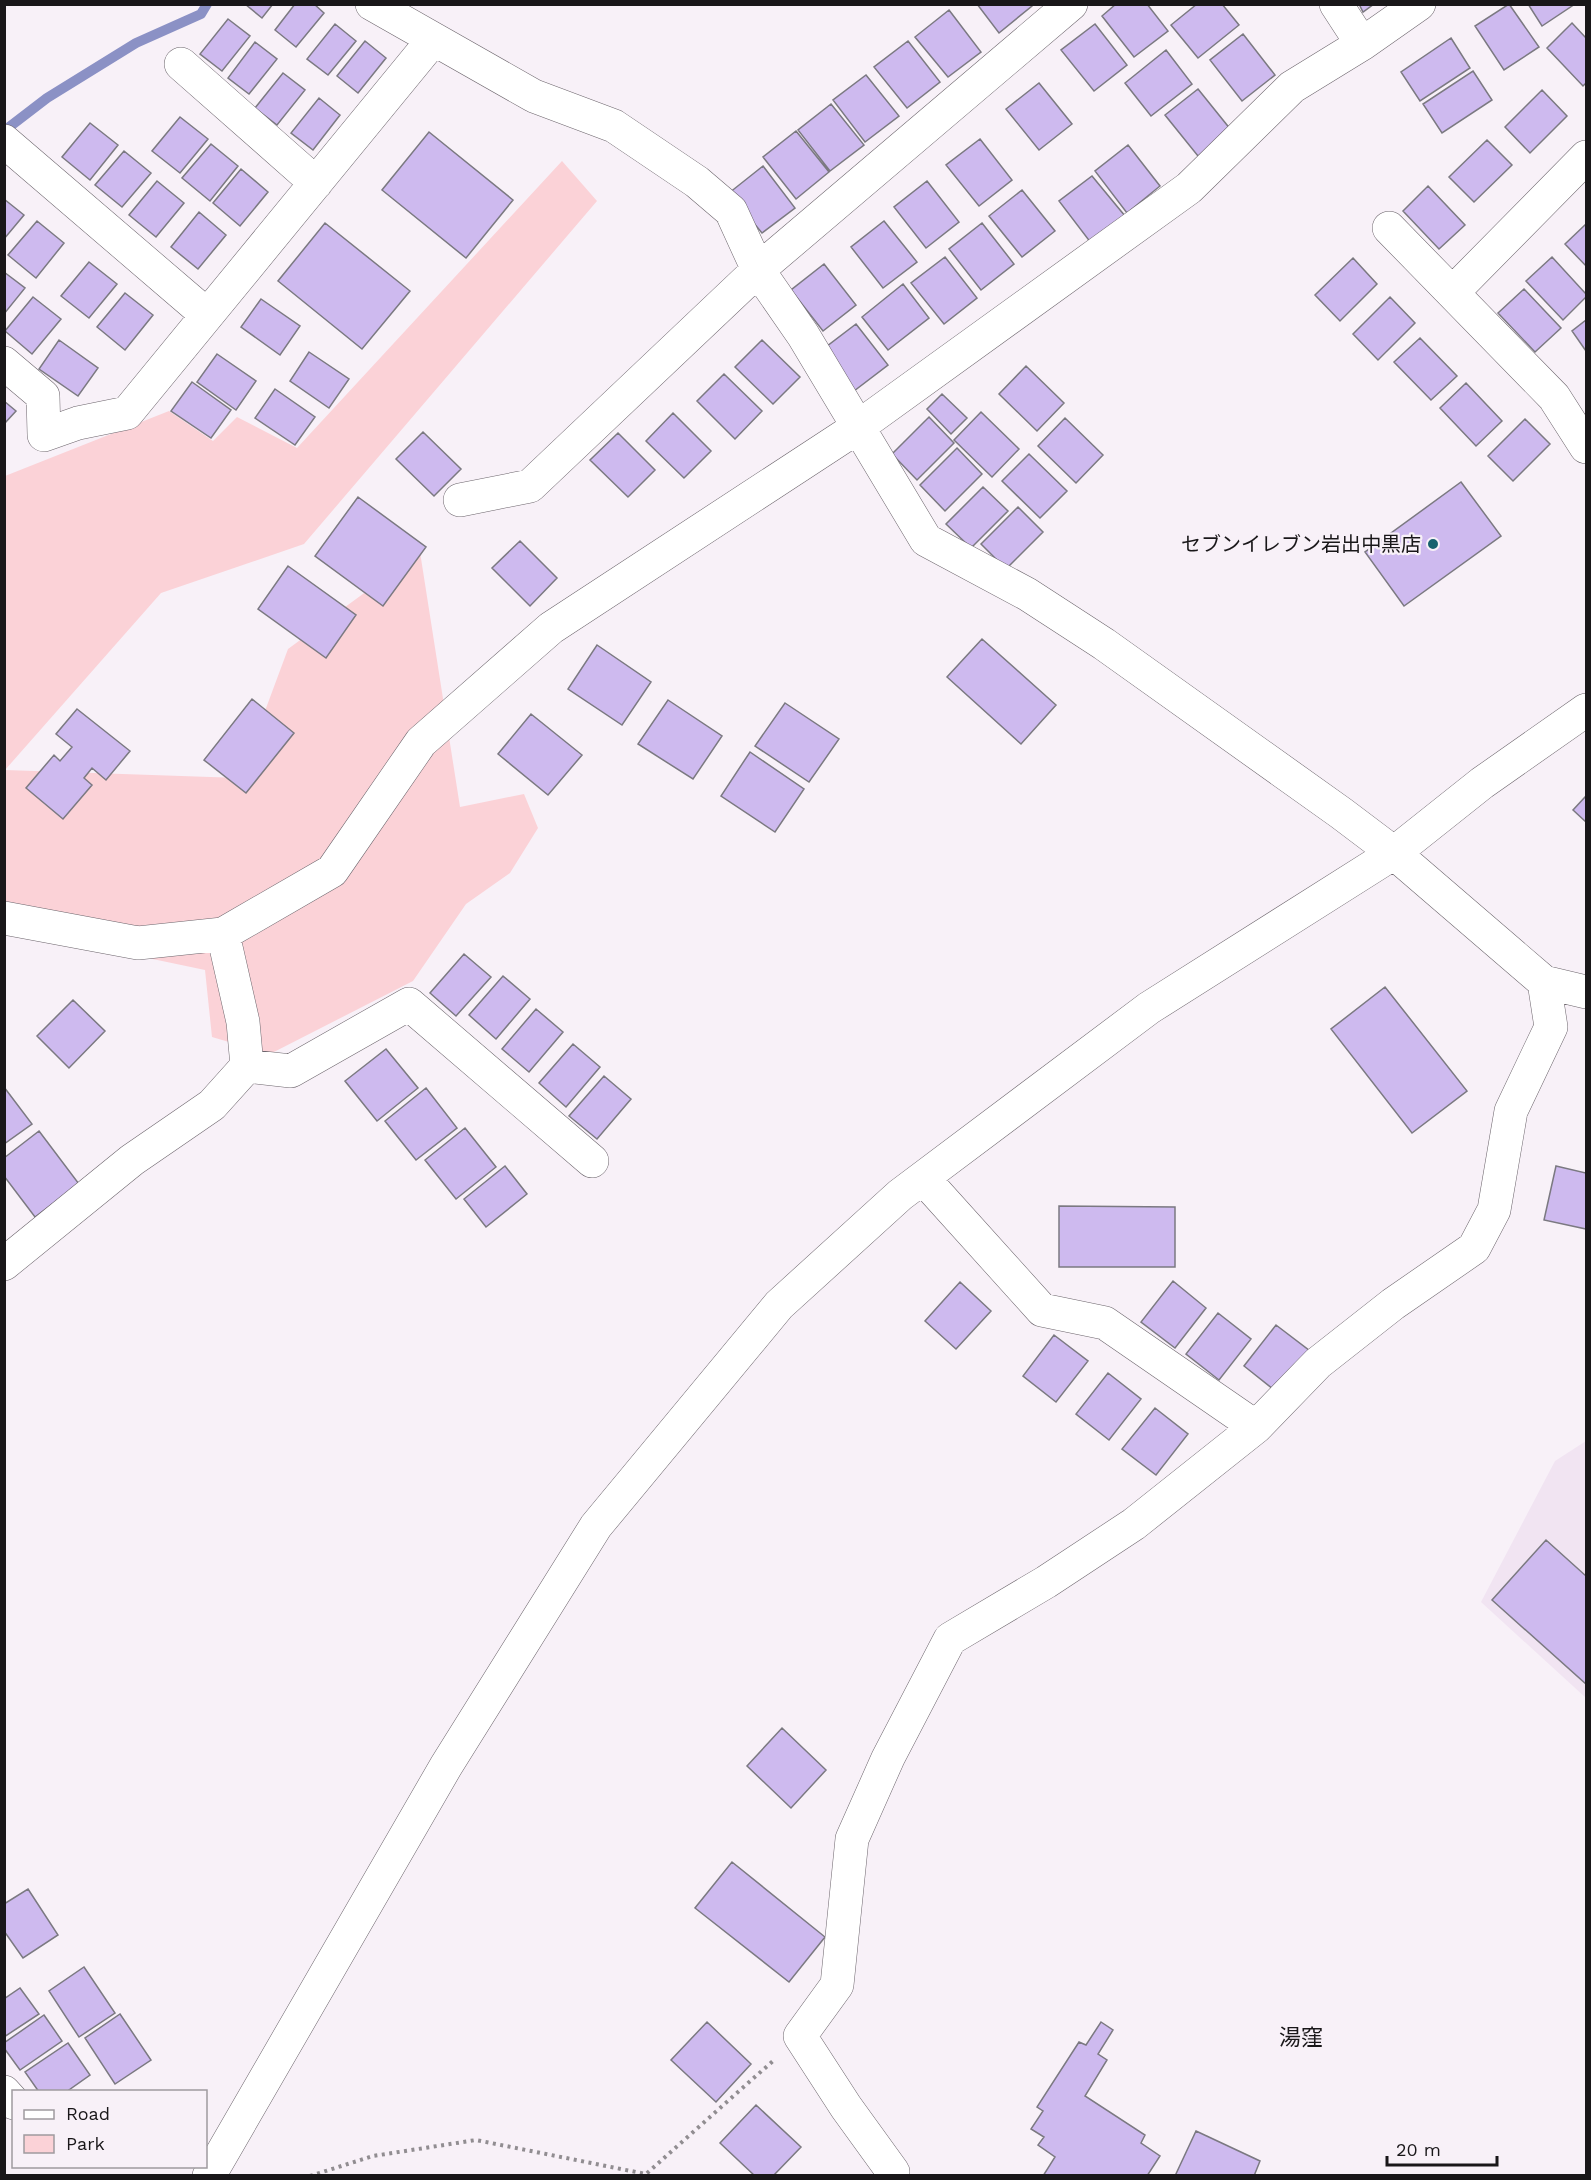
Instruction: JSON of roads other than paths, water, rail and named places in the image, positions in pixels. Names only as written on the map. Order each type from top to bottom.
[{"type":"street","points":[[372,4],[534,96],[614,126],[697,182],[731,212],[758,270],[803,335],[926,540],[1027,594],[1104,644],[1394,853],[1544,982],[1587,992]]},
{"type":"street","points":[[460,500],[530,486],[758,270],[1071,4]]},
{"type":"street","points":[[1336,4],[1362,44]]},
{"type":"street","points":[[4,918],[138,943],[223,934],[332,871],[420,742],[551,628],[858,427],[1189,188],[1292,87],[1362,44],[1419,4]]},
{"type":"street","points":[[4,363],[43,396],[44,435],[78,423],[127,413],[432,40]]},
{"type":"street","points":[[181,64],[316,183]]},
{"type":"street","points":[[4,141],[207,315]]},
{"type":"street","points":[[1453,292],[1587,157]]},
{"type":"street","points":[[1389,228],[1554,397],[1587,447]]},
{"type":"street","points":[[210,2166],[446,1766],[596,1526],[779,1305],[900,1195],[1149,1008],[1394,853],[1482,783],[1587,710]]},
{"type":"street","points":[[4,1264],[132,1161],[212,1105],[247,1066],[243,1022],[223,934]]},
{"type":"street","points":[[892,2175],[893,2172],[846,2107],[800,2036],[837,1985],[852,1839],[888,1758],[950,1639],[1046,1582],[1134,1524],[1256,1427],[1318,1362],[1394,1304],[1474,1248],[1494,1210],[1511,1111],[1551,1027],[1544,982]]},
{"type":"street","points":[[247,1066],[291,1071],[408,1004],[592,1161]]},
{"type":"street","points":[[923,1178],[1042,1310],[1105,1323],[1256,1427]]},
{"type":"waterway","points":[[4,131],[47,98],[136,43],[201,14],[207,4]]},
{"type":"place","name":"セブンイレブン岩出中黒店","points":[[1433,544]]},
{"type":"district","name":"湯窪","points":[[1301,2037]]}]
